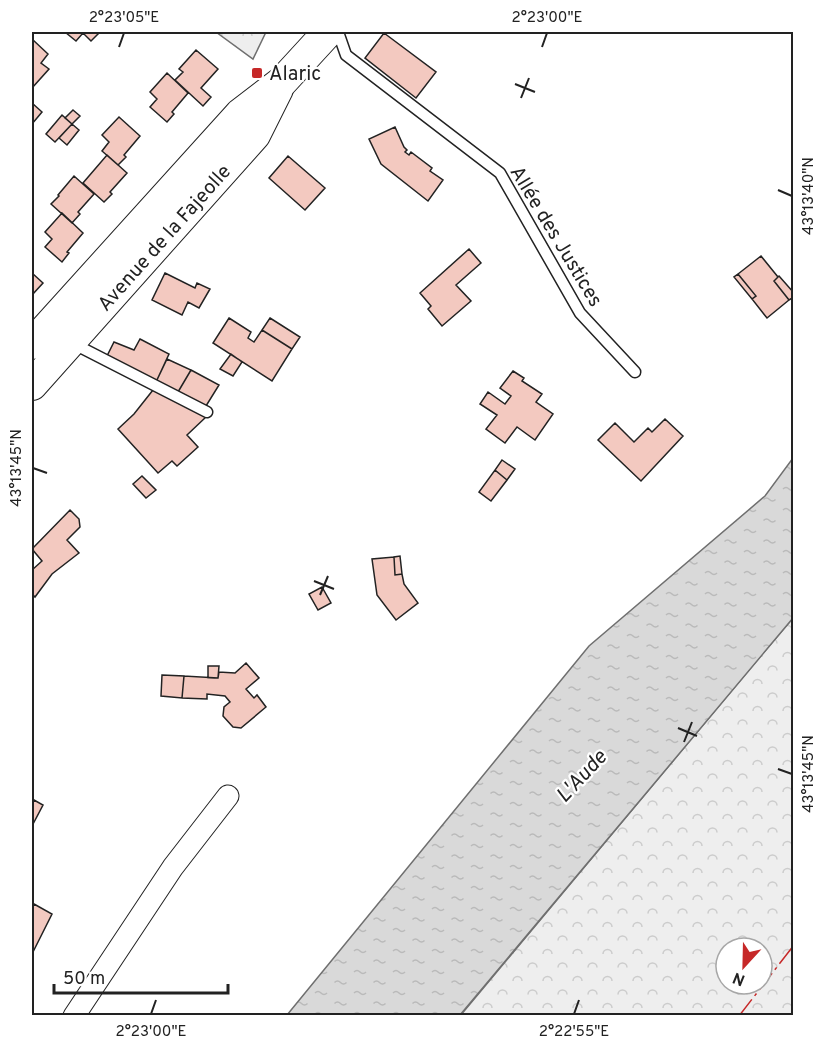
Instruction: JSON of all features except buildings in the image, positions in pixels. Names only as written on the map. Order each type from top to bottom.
[{"type":"street","name":"Avenue de la Fajeolle","points":[[32,344],[240,114],[283,81],[328,32]]},
{"type":"street","name":"Avenue de la Fajeolle","points":[[32,385],[255,135],[283,81]]},
{"type":"street","points":[[74,1016],[173,867],[228,796]]},
{"type":"lane","name":"Allée des Justices","points":[[338,32],[346,55],[500,172],[580,313],[635,372]]},
{"type":"lane","points":[[71,342],[207,412]]},
{"type":"green space","points":[[216,32],[266,32],[253,59]]},
{"type":"green space","points":[[793,618],[793,1015],[460,1016]]},
{"type":"water","name":"L'Aude","points":[[793,458],[793,618],[460,1015],[287,1015],[589,646],[765,496]]},
{"type":"power","points":[[739,1016],[794,945]]},
{"type":"place","name":"Alaric","points":[[257,73]]}]
